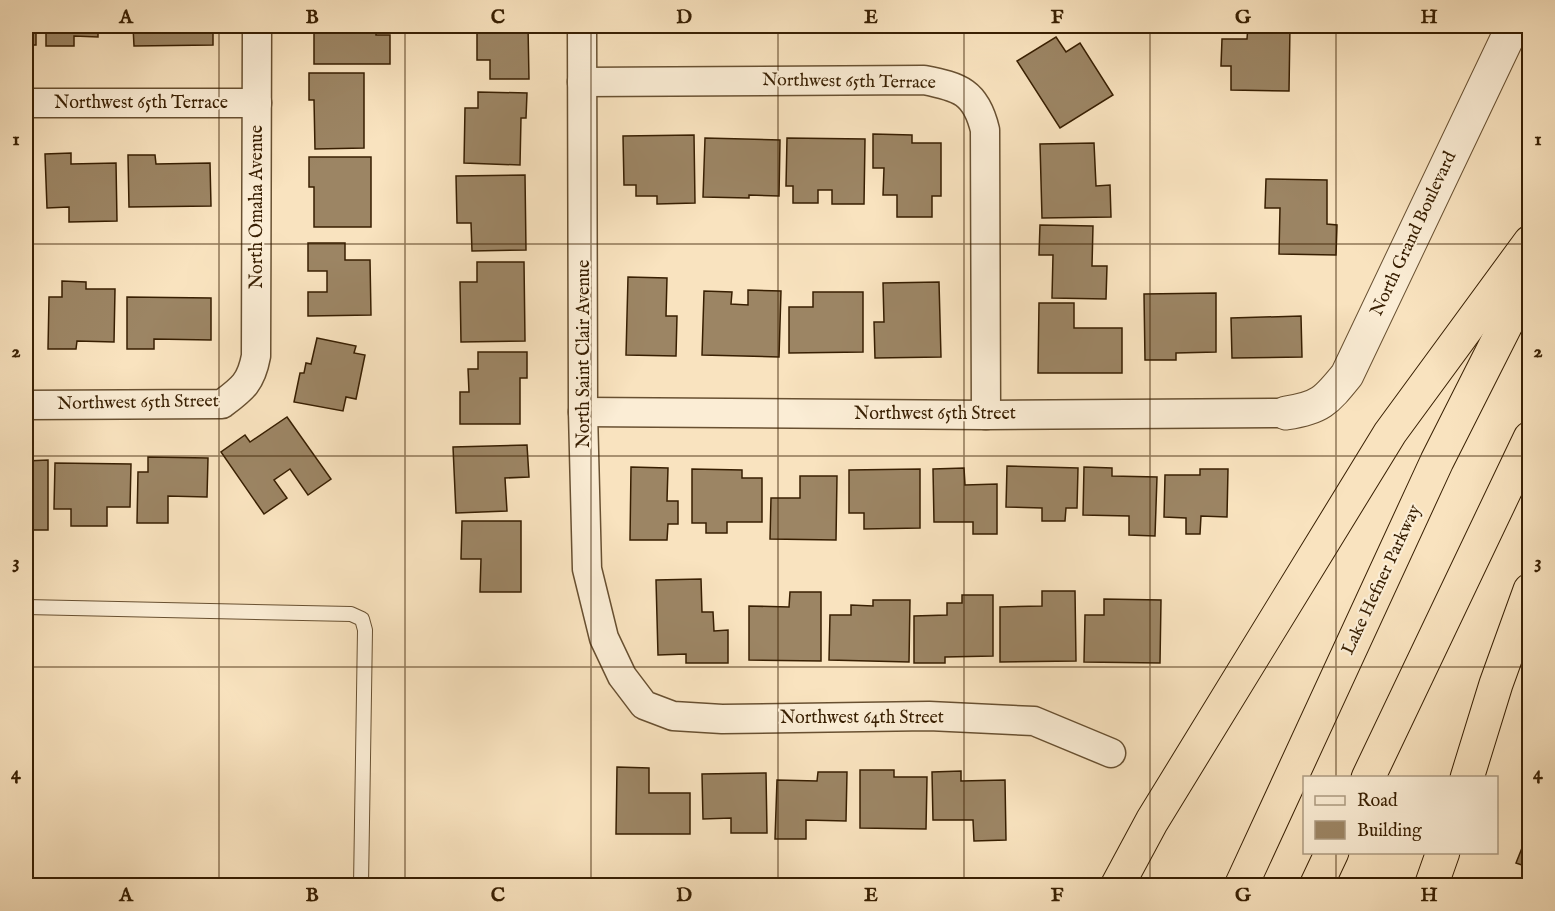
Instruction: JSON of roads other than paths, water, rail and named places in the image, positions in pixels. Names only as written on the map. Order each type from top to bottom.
[{"type":"highway","points":[[1117,885],[1152,821],[1390,433],[1530,242]]},
{"type":"highway","name":"Lake Hefner Parkway","points":[[1240,885],[1437,461],[1530,277]]},
{"type":"highway","points":[[1368,776],[1530,438]]},
{"type":"highway","points":[[1467,776],[1496,684],[1530,590]]},
{"type":"highway","points":[[1316,885],[1331,854]]},
{"type":"highway","points":[[1431,885],[1442,854]]},
{"type":"street","name":"North Omaha Avenue","points":[[245,386],[253,372],[256,356],[257,26]]},
{"type":"street","name":"North Saint Clair Avenue","points":[[582,26],[583,412],[587,569],[604,638],[622,676]]},
{"type":"street","name":"North Grand Boulevard","points":[[1286,413],[1309,410],[1329,396],[1347,375],[1513,26]]},
{"type":"street","name":"Northwest 65th Terrace","points":[[582,82],[924,80],[945,84],[971,98],[981,112],[986,130],[986,415]]},
{"type":"street","name":"Northwest 65th Terrace","points":[[26,103],[257,103]]},
{"type":"street","name":"Northwest 65th Street","points":[[26,405],[222,404],[245,386]]},
{"type":"street","name":"Northwest 65th Street","points":[[583,412],[986,415],[1286,413]]},
{"type":"street","name":"Northwest 64th Street","points":[[622,676],[644,705],[673,716],[734,718],[929,716],[1034,722],[1112,753]]},
{"type":"lane","points":[[26,607],[351,614],[362,619],[364,630],[361,885]]}]
